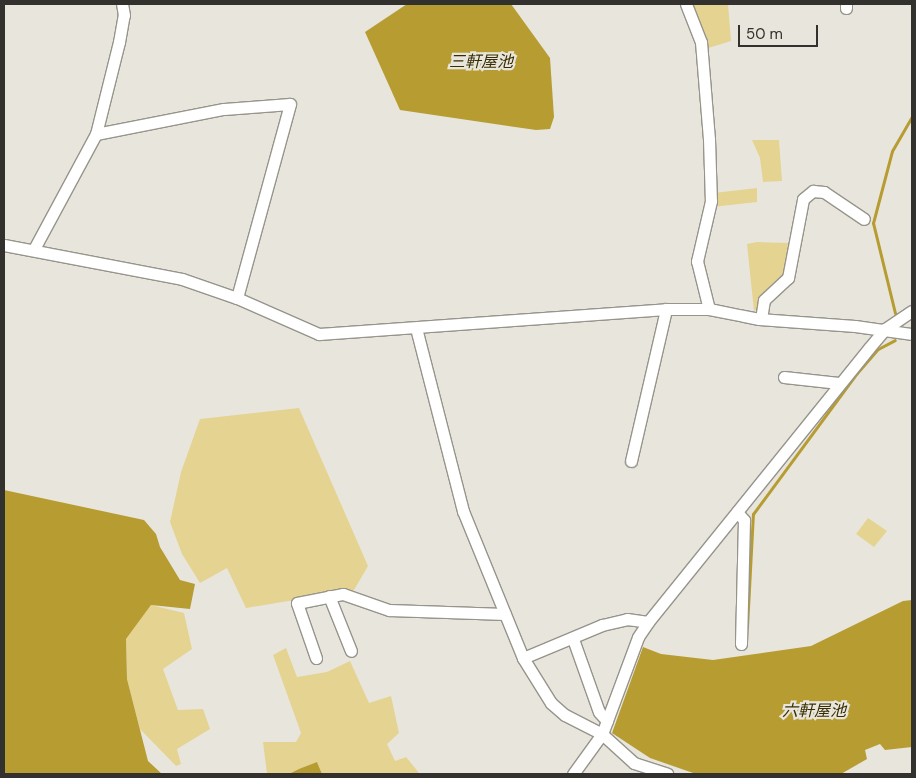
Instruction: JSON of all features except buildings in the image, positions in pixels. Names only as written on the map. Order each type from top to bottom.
[{"type":"street","points":[[34,249],[96,134],[119,42],[124,15],[122,4]]},
{"type":"street","points":[[686,4],[701,42],[709,139],[711,201],[697,261],[709,309]]},
{"type":"street","points":[[96,134],[224,109],[290,104],[237,298]]},
{"type":"street","points":[[761,319],[764,300],[788,278],[803,199],[814,191],[824,192],[864,219]]},
{"type":"street","points":[[4,245],[34,249],[182,279],[237,298],[319,334],[666,309],[709,309],[761,319],[885,329],[912,334]]},
{"type":"street","points":[[631,461],[666,309]]},
{"type":"street","points":[[573,774],[602,734],[638,637],[648,622],[885,329],[912,311]]},
{"type":"street","points":[[416,328],[463,512],[523,658],[551,703],[565,715],[602,734],[634,762],[667,774]]},
{"type":"street","points":[[784,377],[840,383]]},
{"type":"street","points":[[737,512],[744,520],[741,644]]},
{"type":"street","points":[[316,658],[296,605],[329,596],[348,595],[389,610],[505,614]]},
{"type":"street","points":[[329,596],[351,651]]},
{"type":"street","points":[[523,658],[611,623],[627,619],[648,622]]},
{"type":"street","points":[[573,639],[599,712],[607,721]]},
{"type":"shaded area","points":[[690,4],[728,4],[731,41],[705,49]]},
{"type":"shaded area","points":[[752,140],[779,140],[782,181],[763,182],[760,158]]},
{"type":"shaded area","points":[[757,188],[757,202],[712,207],[714,193]]},
{"type":"shaded area","points":[[757,242],[790,243],[788,273],[760,308],[754,311],[747,244]]},
{"type":"shaded area","points":[[299,408],[368,566],[354,590],[246,608],[227,568],[200,583],[182,554],[170,522],[181,472],[200,419]]},
{"type":"shaded area","points":[[868,518],[887,531],[874,547],[856,534]]},
{"type":"shaded area","points":[[151,605],[184,613],[192,649],[163,669],[178,710],[203,709],[210,729],[177,749],[181,764],[176,766],[140,729],[127,679],[126,639]]},
{"type":"shaded area","points":[[286,648],[297,677],[327,672],[350,661],[369,703],[391,696],[399,733],[387,744],[395,761],[406,757],[420,774],[322,774],[317,762],[289,774],[267,774],[263,742],[296,742],[301,733],[273,655]]},
{"type":"water","name":"三軒屋池","points":[[407,4],[511,4],[550,58],[554,117],[550,129],[536,130],[400,110],[365,32]]},
{"type":"water","points":[[4,490],[144,520],[156,534],[160,547],[180,580],[195,584],[190,609],[151,605],[126,639],[127,679],[148,761],[162,774],[4,774]]},
{"type":"water","name":"六軒屋池","points":[[912,600],[912,747],[885,750],[880,744],[865,750],[867,759],[841,774],[696,774],[650,758],[612,733],[643,647],[661,654],[713,660],[811,646],[903,601]]},
{"type":"water","points":[[317,762],[322,774],[289,774],[299,769]]},
{"type":"waterway","points":[[895,313],[873,223],[892,151],[912,117]]},
{"type":"waterway","points":[[747,627],[753,514],[857,373],[878,349],[895,340]]}]
